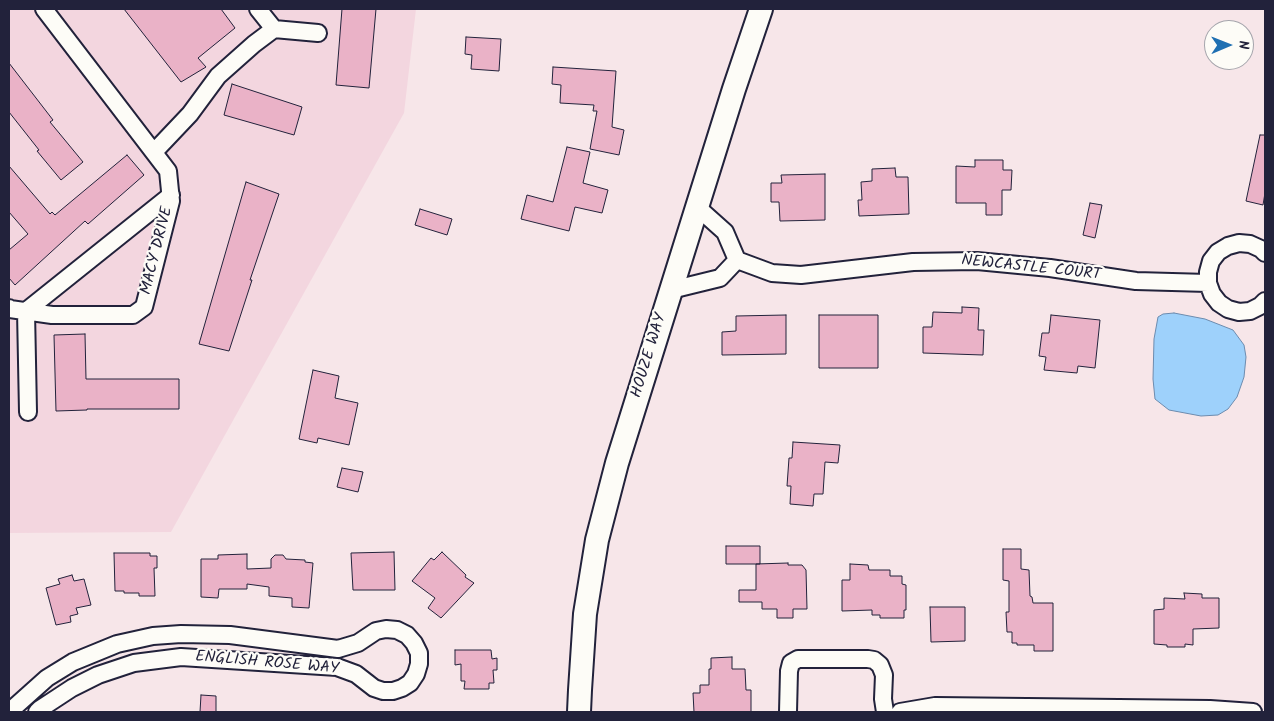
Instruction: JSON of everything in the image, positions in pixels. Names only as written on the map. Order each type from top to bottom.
[{"type":"street","name":"MACY DRIVE","points":[[9,308],[52,315],[133,315],[144,306],[172,202],[168,171],[44,9]]},
{"type":"street","points":[[258,9],[274,29]]},
{"type":"street","name":"HOUZE WAY","points":[[579,712],[585,614],[597,540],[617,463],[760,9]]},
{"type":"street","points":[[154,152],[190,114],[218,76],[274,29],[318,34]]},
{"type":"street","points":[[28,412],[26,311],[171,195]]},
{"type":"street","points":[[671,290],[720,278],[737,260],[725,232],[697,207]]},
{"type":"street","points":[[1265,253],[1250,244],[1239,243],[1228,246],[1218,252],[1211,261],[1208,272],[1208,284],[1212,294],[1219,303],[1228,309],[1239,312],[1250,311],[1265,302]]},
{"type":"street","name":"NEWCASTLE COURT","points":[[737,260],[772,273],[801,275],[913,262],[977,261],[1050,268],[1136,281],[1208,284]]},
{"type":"street","name":"ENGLISH ROSE WAY","points":[[10,712],[47,678],[74,662],[117,644],[153,636],[181,634],[230,635],[338,649],[358,643],[376,631],[386,629],[397,630],[407,635],[414,643],[418,653],[419,664],[416,674],[410,683],[393,691],[383,691],[374,688],[356,674],[337,667],[181,657],[134,663],[98,675],[72,688],[37,712]]},
{"type":"street","points":[[181,634],[181,657]]},
{"type":"street","points":[[337,667],[338,649]]},
{"type":"street","points":[[788,712],[789,670],[791,663],[798,660],[868,659],[874,660],[880,665],[884,675],[883,699],[885,712]]},
{"type":"street","points":[[900,712],[935,706],[1210,709],[1253,712]]},
{"type":"shaded area","points":[[9,9],[416,9],[404,113],[171,532],[9,533]]},
{"type":"water","points":[[1174,313],[1205,319],[1233,330],[1244,345],[1246,357],[1244,377],[1237,397],[1228,409],[1218,415],[1201,416],[1169,410],[1155,399],[1153,379],[1154,339],[1158,317],[1163,314]]},
{"type":"building","points":[[124,9],[221,9],[235,28],[198,58],[206,67],[181,82]]},
{"type":"building","points":[[342,9],[376,9],[369,88],[336,85]]},
{"type":"building","points":[[466,37],[501,39],[499,71],[471,69],[472,55],[465,54]]},
{"type":"building","points":[[9,63],[53,120],[50,122],[83,162],[61,180],[9,112]]},
{"type":"building","points":[[553,67],[616,71],[612,127],[624,130],[619,155],[590,149],[597,111],[593,111],[594,105],[560,103],[561,85],[552,84]]},
{"type":"building","points":[[232,84],[302,107],[294,135],[224,115]]},
{"type":"building","points":[[1260,135],[1265,135],[1265,193],[1263,205],[1246,201]]},
{"type":"building","points":[[567,147],[590,152],[583,183],[608,190],[602,213],[575,207],[569,231],[521,219],[527,195],[553,202]]},
{"type":"building","points":[[127,155],[144,175],[88,224],[85,221],[15,285],[9,278],[9,250],[28,234],[9,212],[9,166],[50,214],[52,212],[55,215]]},
{"type":"building","points":[[975,160],[1003,160],[1003,170],[1012,170],[1011,190],[1002,190],[1002,215],[986,215],[986,203],[956,203],[956,166],[975,167]]},
{"type":"building","points":[[895,168],[896,177],[908,177],[909,214],[859,216],[858,200],[862,200],[861,182],[872,181],[872,169]]},
{"type":"building","points":[[825,174],[825,220],[780,221],[779,202],[771,202],[771,183],[782,183],[781,175]]},
{"type":"building","points":[[246,182],[279,194],[250,280],[252,280],[229,351],[199,344]]},
{"type":"building","points":[[1090,203],[1102,205],[1095,238],[1083,235]]},
{"type":"building","points":[[420,209],[452,219],[447,235],[415,225]]},
{"type":"building","points":[[962,307],[979,308],[978,330],[984,330],[983,355],[923,353],[923,327],[932,327],[933,312],[962,313]]},
{"type":"building","points":[[786,315],[786,354],[722,355],[722,332],[736,331],[736,316]]},
{"type":"building","points":[[819,315],[878,315],[878,368],[819,368]]},
{"type":"building","points":[[1051,315],[1100,320],[1095,368],[1078,366],[1077,373],[1044,370],[1046,357],[1039,356],[1042,333],[1049,333]]},
{"type":"building","points":[[85,334],[86,379],[179,379],[179,409],[56,411],[54,335]]},
{"type":"building","points":[[313,370],[339,376],[335,398],[358,403],[349,445],[318,438],[317,443],[299,439]]},
{"type":"building","points":[[793,442],[840,445],[838,463],[825,462],[823,494],[814,494],[813,506],[790,504],[791,486],[787,486],[789,458],[792,458]]},
{"type":"building","points":[[342,468],[363,472],[358,492],[337,487]]},
{"type":"building","points":[[726,546],[760,546],[760,564],[726,564]]},
{"type":"building","points":[[1003,549],[1021,549],[1021,569],[1029,570],[1030,596],[1033,603],[1053,603],[1053,651],[1034,651],[1034,645],[1017,645],[1017,643],[1012,643],[1012,632],[1007,632],[1006,612],[1009,612],[1009,581],[1003,580]]},
{"type":"building","points":[[394,552],[395,590],[353,590],[351,553]]},
{"type":"building","points":[[442,552],[466,575],[465,577],[474,583],[441,618],[428,608],[435,598],[412,581],[431,558],[434,560]]},
{"type":"building","points":[[114,553],[150,553],[150,556],[157,556],[157,568],[154,568],[155,596],[139,596],[139,593],[115,591]]},
{"type":"building","points":[[247,554],[247,569],[271,568],[271,559],[275,555],[283,555],[286,559],[305,560],[305,562],[313,563],[309,608],[292,607],[292,598],[269,596],[269,587],[247,584],[247,589],[219,589],[218,598],[201,597],[201,559],[218,559],[218,555]]},
{"type":"building","points":[[788,563],[788,565],[802,565],[806,570],[807,609],[793,609],[793,618],[777,618],[777,609],[762,609],[762,602],[739,602],[739,590],[756,590],[756,564]]},
{"type":"building","points":[[850,564],[868,565],[869,570],[890,570],[890,576],[902,576],[902,584],[906,585],[906,610],[904,610],[904,618],[880,618],[880,615],[872,615],[872,610],[842,611],[842,580],[850,580]]},
{"type":"building","points":[[72,575],[74,581],[84,579],[91,605],[76,608],[78,614],[70,616],[71,622],[56,625],[46,588],[60,584],[58,579]]},
{"type":"building","points":[[1184,593],[1202,594],[1202,598],[1219,598],[1219,628],[1193,629],[1193,645],[1185,644],[1185,647],[1167,647],[1167,645],[1154,644],[1154,610],[1164,609],[1164,598],[1185,599]]},
{"type":"building","points":[[930,607],[965,607],[965,641],[931,642]]},
{"type":"building","points":[[455,650],[491,650],[492,659],[497,658],[497,670],[493,670],[494,683],[489,683],[489,689],[464,689],[465,681],[461,681],[461,664],[455,665]]},
{"type":"building","points":[[732,657],[732,669],[745,669],[746,690],[751,690],[751,712],[694,712],[693,693],[700,693],[700,685],[709,685],[711,658]]},
{"type":"building","points":[[201,695],[216,696],[216,712],[200,712]]}]
